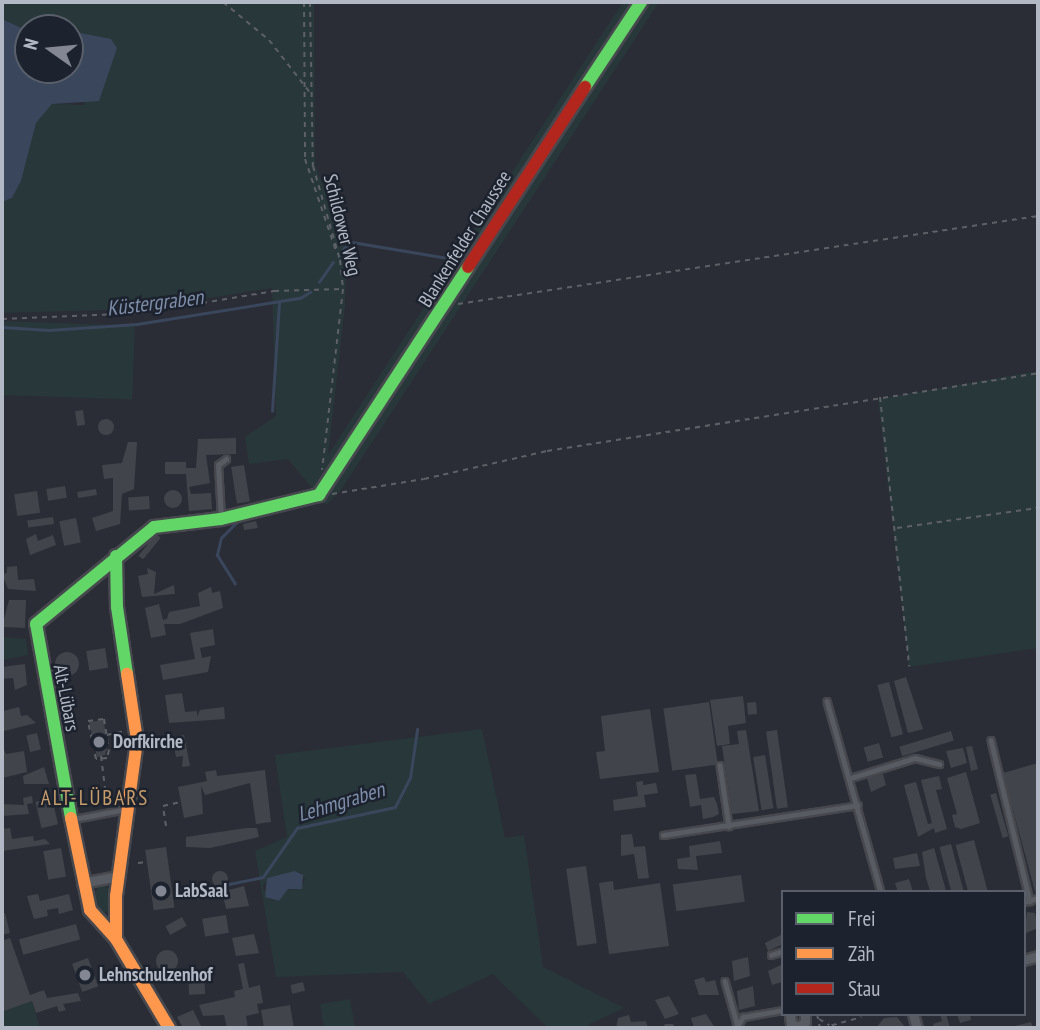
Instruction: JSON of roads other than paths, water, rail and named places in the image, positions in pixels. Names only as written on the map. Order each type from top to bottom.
[{"type":"street","name":"Blankenfelder Chaussee","points":[[319,495],[447,305],[641,2]]},
{"type":"street","name":"Alt-Lübars","points":[[169,1028],[116,939],[90,909],[82,883],[35,631],[41,617],[154,527],[221,519],[319,495]]},
{"type":"street","points":[[116,556],[117,607],[137,740],[119,876],[116,939]]},
{"type":"street","points":[[82,883],[119,876]]},
{"type":"street","points":[[793,1027],[804,1024],[805,1016]]},
{"type":"lane","points":[[221,519],[218,464],[226,459]]},
{"type":"lane","points":[[827,701],[851,778],[880,890]]},
{"type":"lane","points":[[991,740],[1025,890]]},
{"type":"lane","points":[[851,778],[915,758],[939,764]]},
{"type":"lane","points":[[720,765],[729,826]]},
{"type":"lane","points":[[663,835],[858,805]]},
{"type":"lane","points":[[71,820],[128,808]]},
{"type":"lane","points":[[1027,901],[1038,898]]},
{"type":"lane","points":[[771,955],[781,952]]},
{"type":"lane","points":[[725,981],[736,1026],[770,1009],[781,1010]]},
{"type":"water","points":[[2,19],[14,25],[14,84],[84,84],[84,34],[111,39],[117,48],[99,101],[52,104],[36,123],[21,181],[12,198],[2,202]]},
{"type":"water","points":[[295,871],[303,875],[302,889],[288,889],[279,901],[265,897],[267,878]]},
{"type":"waterway","name":"Küstergraben","points":[[343,249],[352,242],[459,260]]},
{"type":"waterway","name":"Küstergraben","points":[[319,282],[333,262]]},
{"type":"waterway","name":"Küstergraben","points":[[2,327],[49,330],[137,324],[300,298],[310,292]]},
{"type":"waterway","points":[[272,411],[279,302]]},
{"type":"waterway","points":[[235,584],[217,555],[221,538],[237,522]]},
{"type":"waterway","name":"Lehmgraben","points":[[200,890],[263,877],[297,828],[395,807],[410,778],[417,730]]},
{"type":"place","name":"Dorfkirche","points":[[99,742]]},
{"type":"place","name":"LabSaal","points":[[161,891]]},
{"type":"place","name":"Lehnschulzenhof","points":[[85,975]]},
{"type":"district","name":"ALT-LÜBARS","points":[[95,798]]}]
